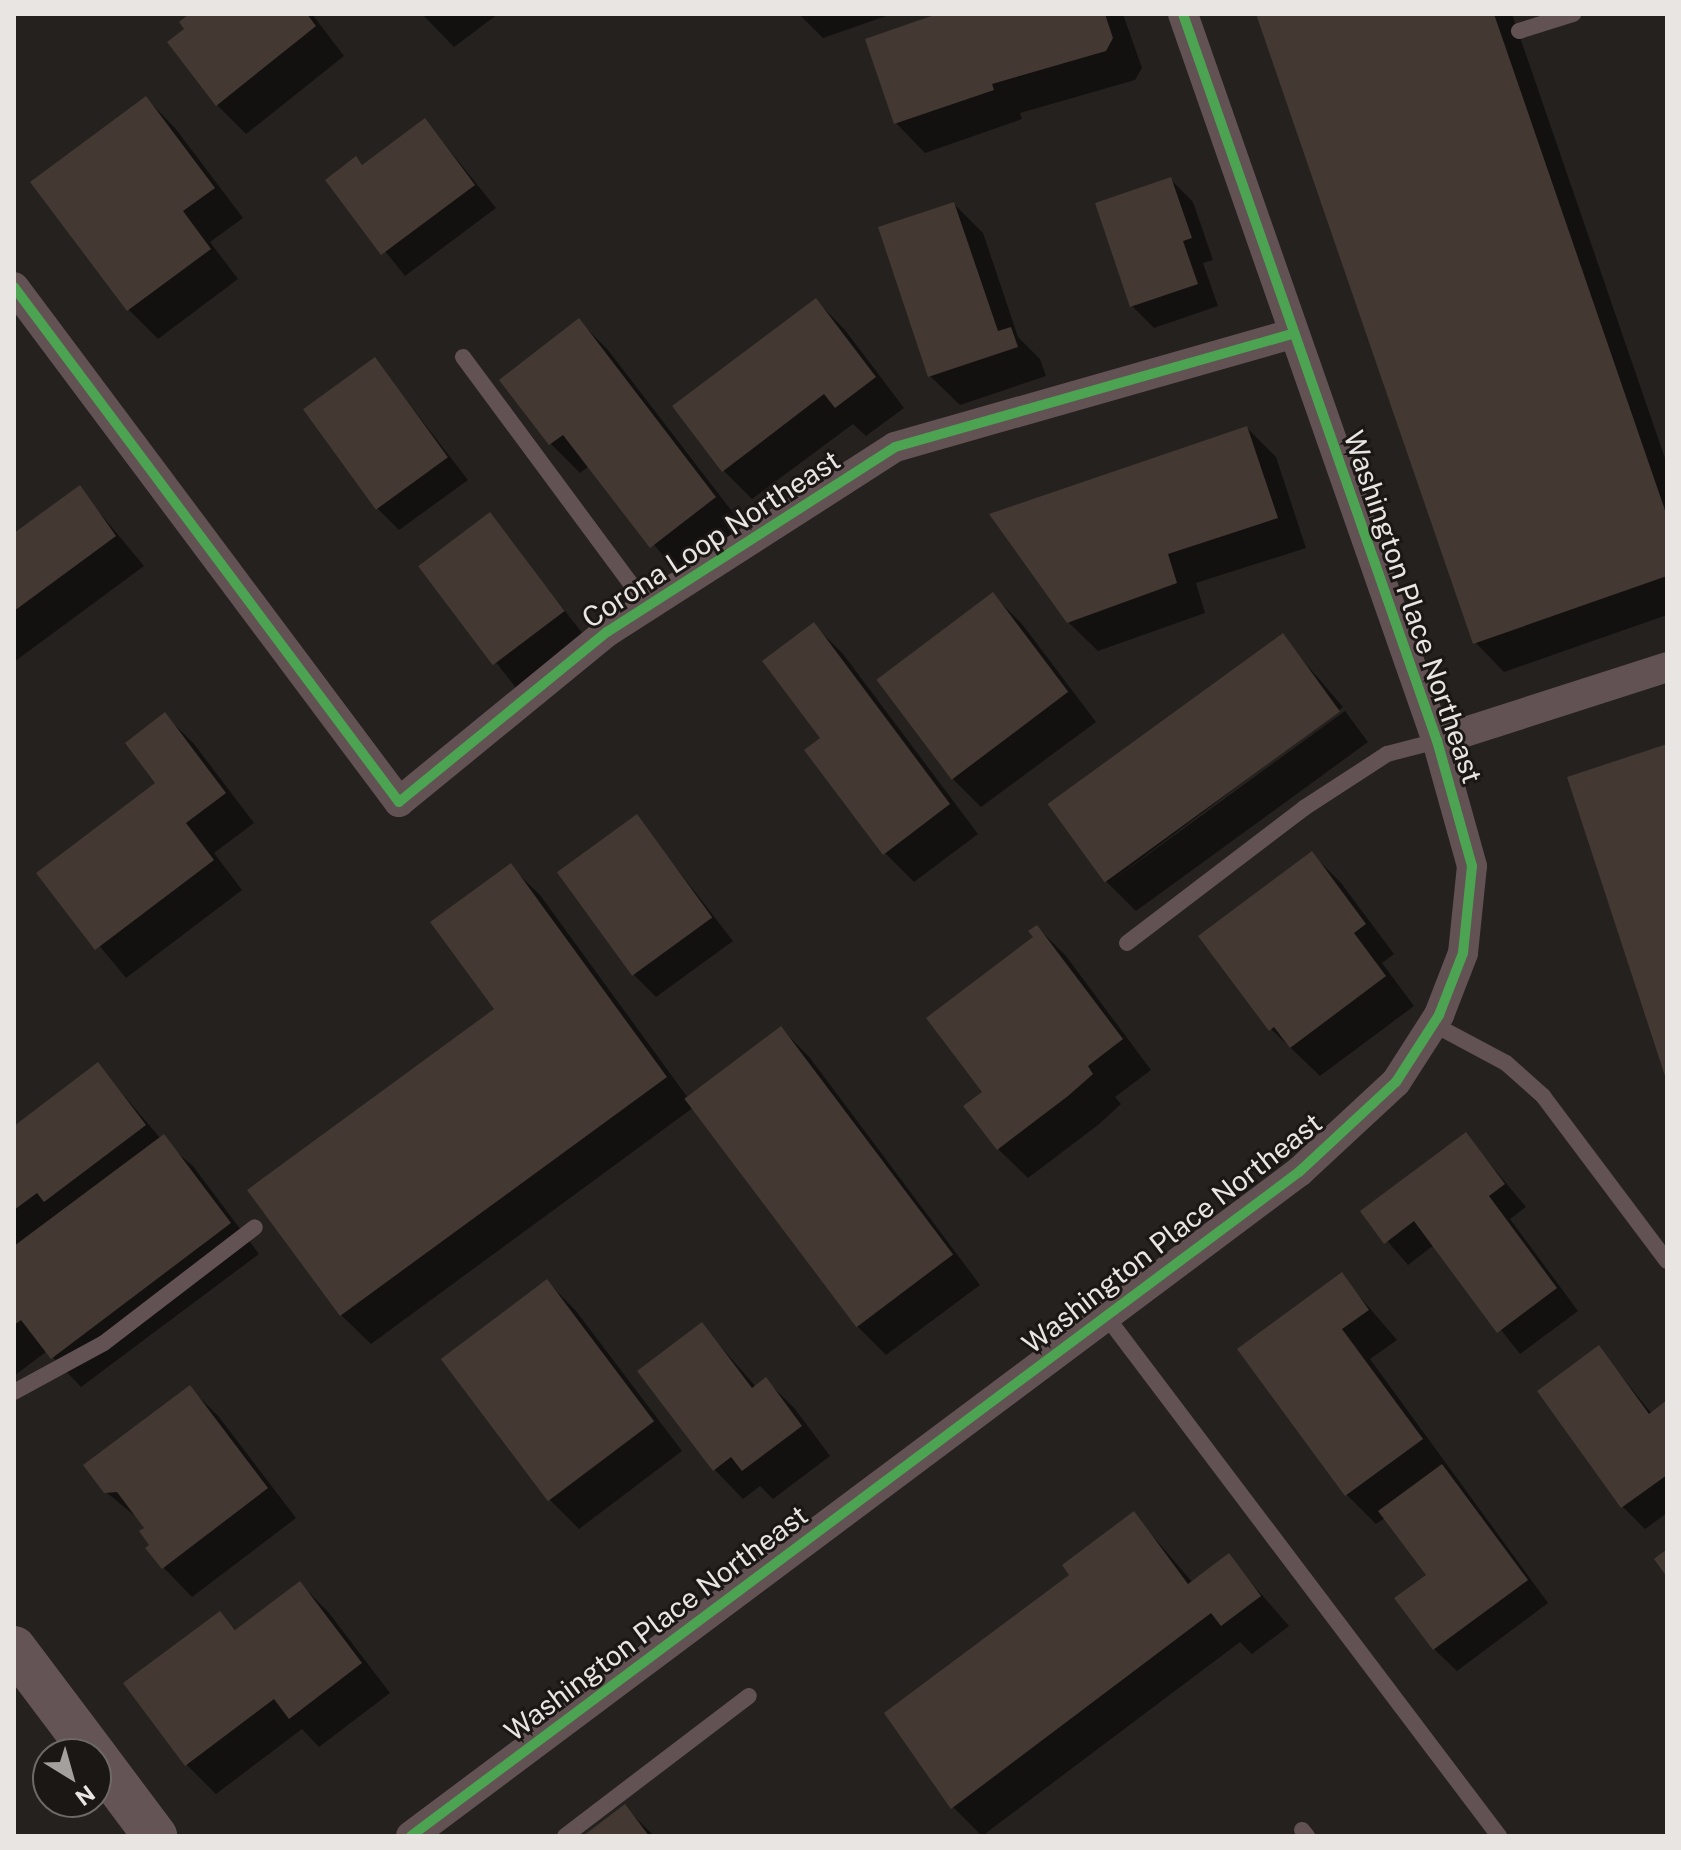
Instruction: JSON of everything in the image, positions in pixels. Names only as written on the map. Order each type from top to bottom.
[{"type":"street","name":"Washington Place Northeast","points":[[411,1836],[1299,1172],[1396,1082],[1433,1024],[1463,953],[1472,866],[1437,741],[1292,334],[1183,14]]},
{"type":"street","name":"Corona Loop Northeast","points":[[14,287],[399,802],[607,632],[895,447],[1292,334]]},
{"type":"street","points":[[1437,741],[1667,667]]},
{"type":"street","points":[[14,1648],[82,1738]]},
{"type":"street","points":[[112,1779],[155,1836]]},
{"type":"lane","points":[[1519,31],[1573,14]]},
{"type":"lane","points":[[463,357],[648,607]]},
{"type":"lane","points":[[1127,943],[1304,808],[1375,761],[1437,741]]},
{"type":"lane","points":[[1433,1024],[1506,1063],[1543,1096],[1667,1261]]},
{"type":"lane","points":[[14,1392],[104,1343],[255,1227]]},
{"type":"lane","points":[[1106,1316],[1499,1836]]},
{"type":"lane","points":[[565,1836],[749,1696]]},
{"type":"building","points":[[189,14],[307,14],[316,26],[216,106],[167,42],[184,29],[179,22]]},
{"type":"building","points":[[937,14],[1105,14],[1113,38],[1106,51],[992,84],[994,90],[894,124],[865,39]]},
{"type":"building","points":[[1256,14],[1494,14],[1667,516],[1667,576],[1473,644]]},
{"type":"building","points":[[146,96],[215,188],[183,211],[211,249],[127,311],[30,182]]},
{"type":"building","points":[[425,118],[475,185],[381,255],[325,180],[356,156],[362,165]]},
{"type":"building","points":[[1171,177],[1192,238],[1183,241],[1198,284],[1130,307],[1095,203]]},
{"type":"building","points":[[954,202],[998,331],[1011,327],[1018,347],[928,377],[878,227]]},
{"type":"building","points":[[816,298],[876,377],[835,408],[824,394],[722,472],[672,406]]},
{"type":"building","points":[[579,318],[716,497],[650,548],[563,435],[549,445],[499,380]]},
{"type":"building","points":[[375,357],[448,457],[376,510],[303,409]]},
{"type":"building","points":[[1247,426],[1278,518],[1168,554],[1177,583],[1067,623],[989,514]]},
{"type":"building","points":[[80,485],[116,536],[14,611],[14,533]]},
{"type":"building","points":[[490,512],[565,611],[493,665],[418,566]]},
{"type":"building","points":[[993,592],[1068,692],[952,780],[876,680]]},
{"type":"building","points":[[814,622],[950,804],[883,855],[804,750],[820,738],[762,661]]},
{"type":"building","points":[[1283,633],[1340,711],[1105,883],[1048,804]]},
{"type":"building","points":[[165,712],[226,793],[186,823],[214,860],[95,950],[36,873],[155,783],[125,743]]},
{"type":"building","points":[[1667,744],[1667,1079],[1666,1079],[1567,777]]},
{"type":"building","points":[[637,814],[712,918],[632,976],[557,872]]},
{"type":"building","points":[[1312,851],[1366,924],[1354,933],[1386,976],[1290,1048],[1274,1027],[1269,1031],[1198,936]]},
{"type":"building","points":[[511,863],[667,1077],[340,1316],[247,1190],[494,1009],[430,922]]},
{"type":"building","points":[[1037,925],[1123,1039],[1088,1066],[1093,1074],[997,1150],[963,1106],[982,1092],[926,1018],[1033,937],[1028,931]]},
{"type":"building","points":[[781,1026],[953,1254],[856,1327],[684,1099]]},
{"type":"building","points":[[98,1062],[146,1125],[44,1202],[37,1193],[14,1210],[14,1126]]},
{"type":"building","points":[[1466,1132],[1505,1184],[1489,1196],[1557,1288],[1497,1333],[1414,1221],[1384,1244],[1360,1211]]},
{"type":"building","points":[[164,1134],[231,1223],[51,1359],[21,1320],[14,1325],[14,1246]]},
{"type":"building","points":[[1342,1272],[1369,1310],[1342,1329],[1423,1439],[1345,1496],[1237,1349]]},
{"type":"building","points":[[547,1279],[654,1421],[548,1501],[441,1359]]},
{"type":"building","points":[[702,1322],[752,1388],[766,1377],[802,1426],[742,1471],[731,1457],[713,1471],[637,1371]]},
{"type":"building","points":[[1599,1345],[1649,1414],[1667,1400],[1667,1475],[1621,1508],[1537,1391]]},
{"type":"building","points":[[190,1385],[268,1488],[162,1569],[145,1548],[149,1545],[139,1531],[144,1528],[117,1492],[104,1493],[83,1465]]},
{"type":"building","points":[[1442,1464],[1528,1580],[1433,1650],[1394,1598],[1426,1575],[1378,1511]]},
{"type":"building","points":[[1134,1511],[1188,1584],[1229,1553],[1261,1596],[1221,1626],[1211,1613],[951,1809],[884,1713],[1069,1575],[1062,1565]]},
{"type":"building","points":[[1667,1549],[1667,1577],[1654,1559]]},
{"type":"building","points":[[300,1581],[362,1663],[289,1719],[274,1699],[185,1766],[123,1683],[220,1611],[235,1630]]},
{"type":"building","points":[[625,1804],[649,1836],[583,1836]]},
{"type":"cycle path","points":[[411,1836],[1299,1172],[1396,1082],[1439,1015],[1463,953],[1472,866],[1437,741],[1183,14]]},
{"type":"cycle path","points":[[14,287],[399,802],[607,632],[895,447],[1292,334]]}]
